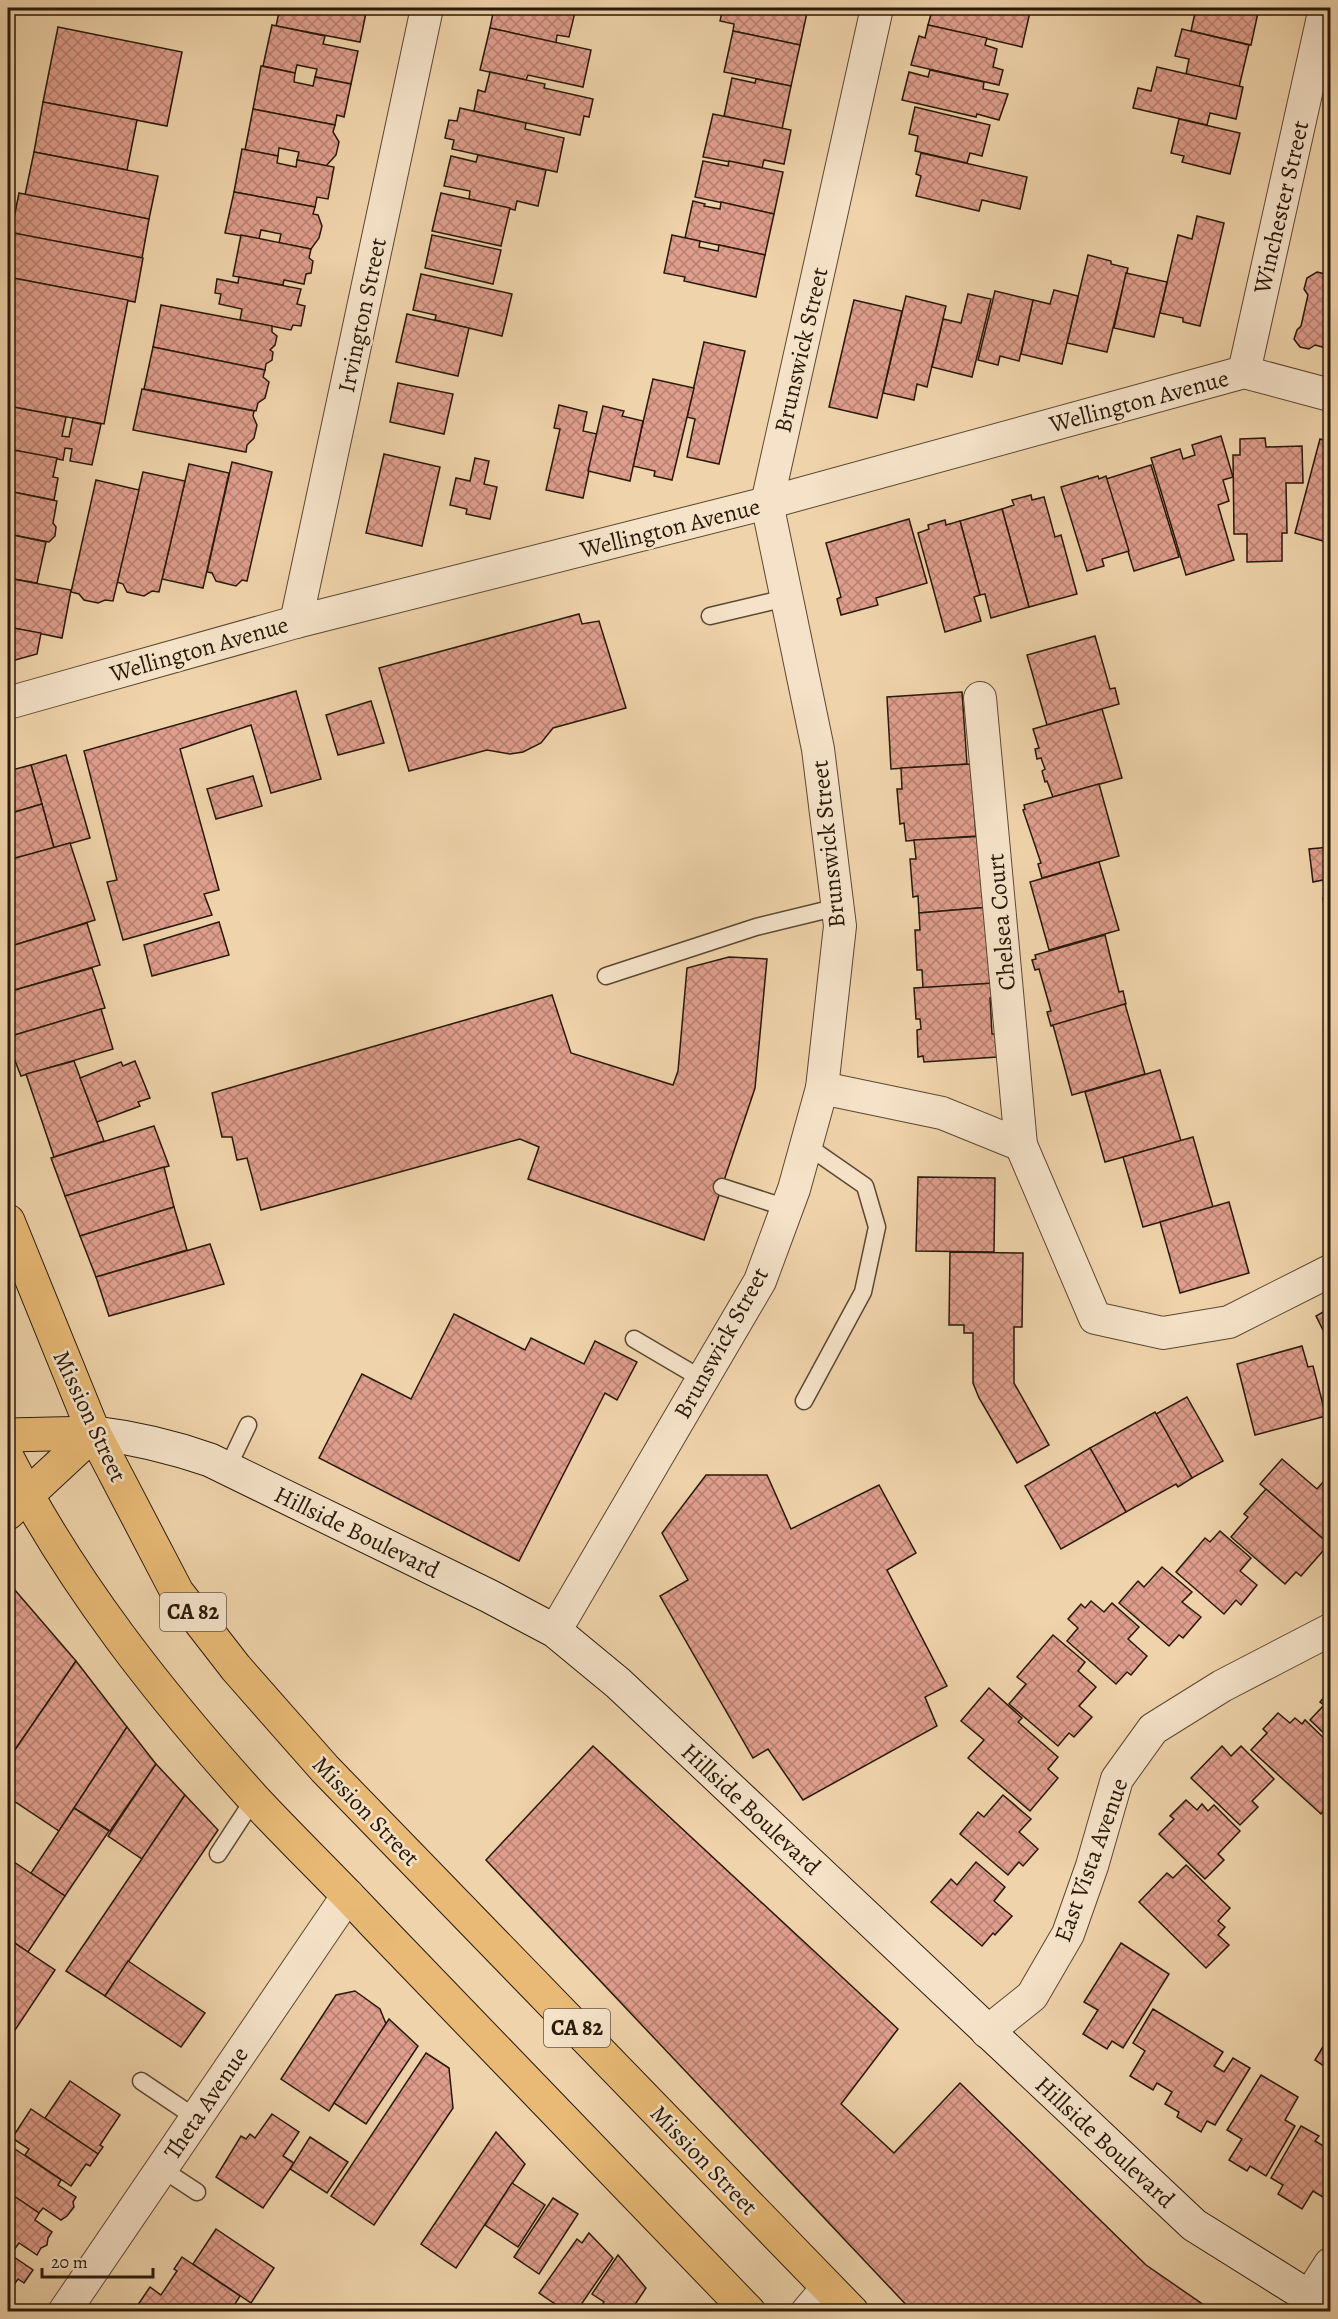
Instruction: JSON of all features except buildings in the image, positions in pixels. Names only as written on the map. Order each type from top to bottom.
[{"type":"main road","name":"Mission Street","points":[[8,1221],[94,1433],[177,1592],[236,1668],[325,1769],[852,2312]]},
{"type":"main road","points":[[8,1435],[94,1433]]},
{"type":"main road","points":[[17,1505],[94,1433]]},
{"type":"main road","name":"Hillside Boulevard","points":[[94,1433],[134,1437],[210,1460],[489,1596],[555,1631],[618,1683],[1194,2225],[1322,2306]]},
{"type":"main road","name":"CA 82","points":[[8,1459],[17,1505],[64,1559],[152,1679],[254,1798],[749,2312]]},
{"type":"street","name":"Irvington Street","points":[[296,622],[427,8]]},
{"type":"street","name":"Brunswick Street","points":[[555,1631],[760,1281],[787,1208],[822,1088],[840,926],[818,749],[766,503],[877,8]]},
{"type":"street","name":"Winchester Street","points":[[1244,372],[1325,8]]},
{"type":"street","name":"Wellington Avenue","points":[[8,703],[296,622],[766,503],[1244,372],[1330,395]]},
{"type":"street","name":"Chelsea Court","points":[[980,698],[1021,1145],[1095,1318],[1163,1333],[1229,1322],[1330,1271]]},
{"type":"street","points":[[822,1088],[942,1113],[1021,1145]]},
{"type":"street","name":"East Vista Avenue","points":[[987,2032],[1032,1996],[1068,1934],[1092,1866],[1117,1779],[1153,1729],[1222,1686],[1330,1630]]},
{"type":"street","name":"Theta Avenue","points":[[64,2312],[348,1895]]},
{"type":"street","points":[[1322,2306],[1330,2264]]},
{"type":"street","points":[[807,2312],[828,2288]]},
{"type":"lane","points":[[710,616],[786,598]]},
{"type":"lane","points":[[606,976],[756,927],[838,907]]},
{"type":"lane","points":[[804,1401],[862,1292],[877,1227],[865,1186],[806,1145]]},
{"type":"lane","points":[[722,1187],[787,1208]]},
{"type":"lane","points":[[634,1339],[702,1379]]},
{"type":"lane","points":[[227,1468],[248,1425]]},
{"type":"lane","points":[[218,1854],[254,1798]]},
{"type":"lane","points":[[141,2081],[196,2118]]},
{"type":"lane","points":[[162,2169],[197,2192]]}]
